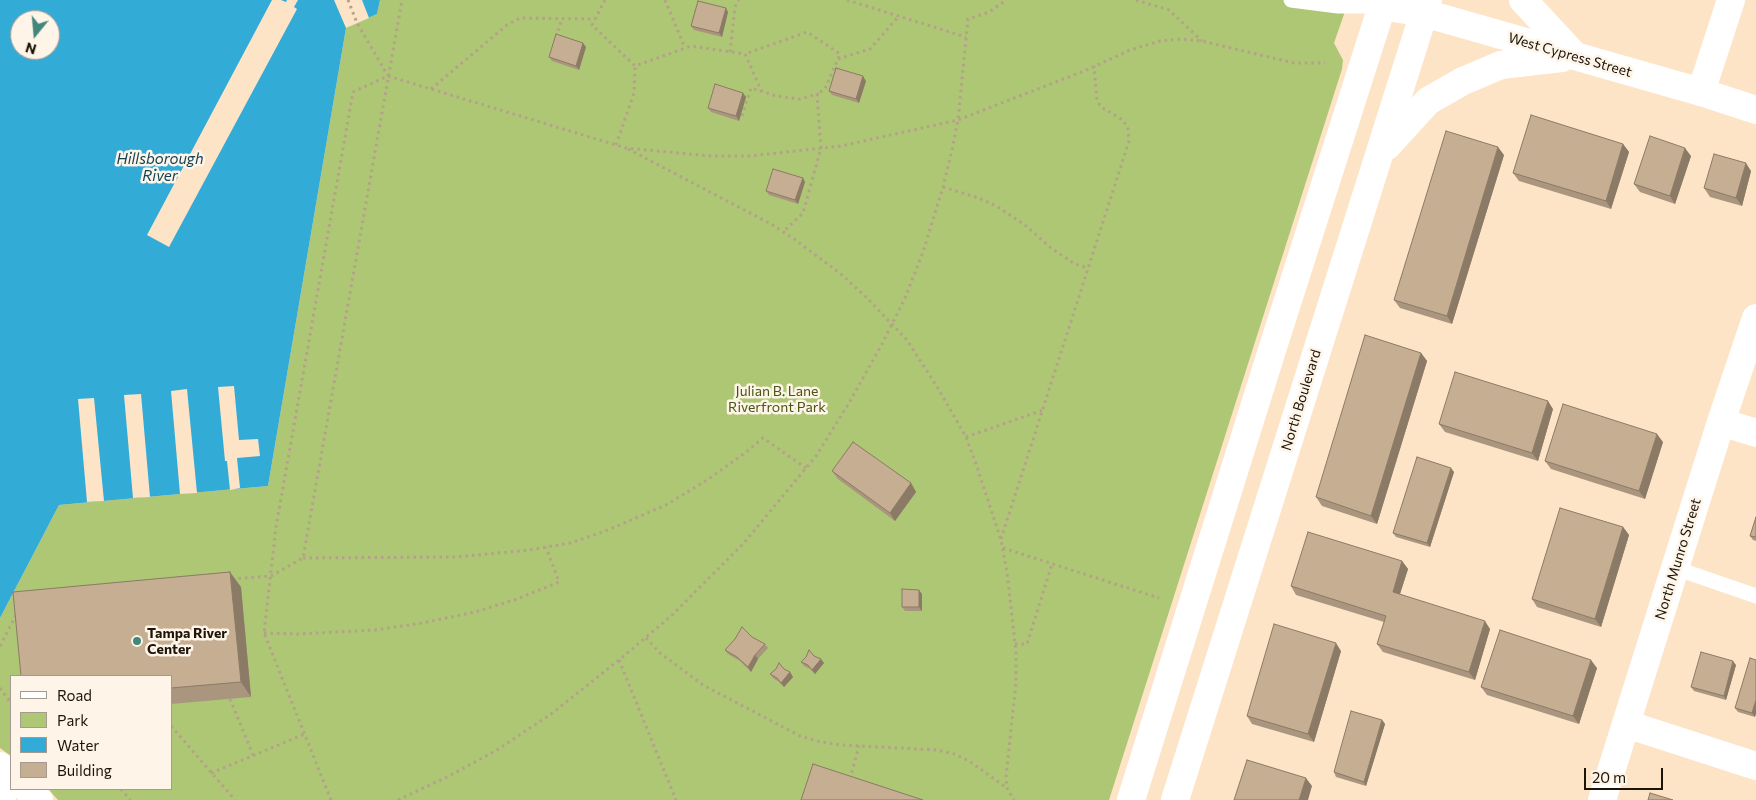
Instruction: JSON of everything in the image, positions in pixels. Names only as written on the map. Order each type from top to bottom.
[{"type":"street","points":[[1522,0],[1576,57]]},
{"type":"street","points":[[1701,92],[1730,0]]},
{"type":"street","name":"West Cypress Street","points":[[1383,3],[1426,7],[1576,57],[1701,92],[1756,110]]},
{"type":"street","points":[[1131,800],[1272,347],[1383,3]]},
{"type":"street","name":"North Boulevard","points":[[1175,800],[1426,7]]},
{"type":"street","points":[[1381,153],[1428,101],[1463,81],[1501,65],[1576,57]]},
{"type":"street","name":"North Munro Street","points":[[1602,800],[1721,422],[1756,318]]},
{"type":"street","points":[[1721,422],[1756,433]]},
{"type":"street","points":[[1626,724],[1756,766]]},
{"type":"street","points":[[0,766],[10,774]]},
{"type":"street","points":[[28,790],[39,800]]},
{"type":"lane","points":[[1290,0],[1338,6],[1383,3]]},
{"type":"lane","points":[[1675,568],[1756,596]]},
{"type":"path","points":[[348,0],[357,23],[388,76]]},
{"type":"path","points":[[303,558],[402,0]]},
{"type":"path","points":[[605,0],[592,25],[634,66],[634,93],[616,145]]},
{"type":"path","points":[[665,0],[685,48]]},
{"type":"path","points":[[730,52],[735,7],[739,0]]},
{"type":"path","points":[[848,0],[966,38]]},
{"type":"path","points":[[398,800],[447,777],[497,750],[551,714],[646,638],[671,616],[743,544],[816,456],[849,403],[892,324],[924,252],[943,187],[958,120],[968,19],[989,12],[1006,0]]},
{"type":"path","points":[[1136,0],[1169,10],[1202,41]]},
{"type":"path","points":[[838,60],[870,49],[899,16]]},
{"type":"path","points":[[431,89],[507,25],[520,18],[595,19]]},
{"type":"path","points":[[554,42],[562,18]]},
{"type":"path","points":[[634,66],[691,46],[745,54],[807,32],[840,54],[826,89],[800,99],[776,96],[751,88],[742,116]]},
{"type":"path","points":[[626,148],[721,156],[750,156],[841,146],[958,120],[1130,50],[1160,41],[1180,39],[1202,41],[1294,63],[1325,63]]},
{"type":"path","points":[[745,54],[762,92]]},
{"type":"path","points":[[1001,540],[1129,141],[1128,129],[1123,120],[1101,107],[1097,100],[1094,66]]},
{"type":"path","points":[[331,800],[264,633],[277,517],[353,92],[388,76],[626,148],[746,210],[782,232],[840,274],[866,297],[907,340],[966,437],[1001,540],[1007,572],[1015,644],[1016,684],[1007,765],[1007,788]]},
{"type":"path","points":[[782,232],[802,213],[821,148],[817,94]]},
{"type":"path","points":[[943,187],[979,198],[998,207],[1025,225],[1051,248],[1075,264],[1088,268]]},
{"type":"path","points":[[966,437],[1043,410]]},
{"type":"path","points":[[231,579],[270,576],[303,558],[457,558],[570,543],[603,532],[666,505],[707,480],[763,438],[806,468]]},
{"type":"path","points":[[264,633],[297,634],[375,630],[475,612],[560,582],[546,547]]},
{"type":"path","points":[[1002,548],[1159,598]]},
{"type":"path","points":[[1015,644],[1027,644],[1052,564]]},
{"type":"path","points":[[0,646],[18,612]]},
{"type":"path","points":[[646,638],[660,653],[703,685],[800,736],[821,742],[859,746],[917,748],[954,754],[969,761],[1007,788],[1014,800]]},
{"type":"path","points":[[619,660],[676,800]]},
{"type":"path","points":[[0,688],[10,702]]},
{"type":"path","points":[[230,699],[253,755]]},
{"type":"path","points":[[172,727],[235,800]]},
{"type":"path","points":[[211,772],[305,734]]},
{"type":"path","points":[[849,787],[859,746]]},
{"type":"path","points":[[122,790],[130,800]]},
{"type":"green space","name":"Julian B. Lane Riverfront Park","points":[[380,0],[1349,0],[1334,43],[1343,60],[1342,69],[1109,800],[58,800],[49,790],[172,790],[172,675],[10,675],[10,755],[0,748],[0,618],[59,505],[268,486],[346,28],[377,14]]},
{"type":"water","name":"Hillsborough River","points":[[0,0],[380,0],[377,14],[346,28],[268,486],[59,505],[0,618]]},
{"type":"pier","points":[[272,0],[286,2],[287,0],[298,0],[294,7],[297,9],[169,247],[147,235]]},
{"type":"pier","points":[[334,0],[362,0],[369,18],[346,28]]},
{"type":"pier","points":[[234,386],[239,440],[258,439],[260,456],[237,458],[240,488],[230,490],[227,461],[225,461],[218,387]]},
{"type":"pier","points":[[187,389],[197,493],[180,494],[171,391]]},
{"type":"pier","points":[[141,394],[150,497],[133,498],[124,395]]},
{"type":"pier","points":[[94,398],[104,501],[87,502],[78,399]]},
{"type":"building","points":[[698,1],[726,8],[719,33],[691,26]]},
{"type":"building","points":[[556,34],[583,43],[576,66],[549,57]]},
{"type":"building","points":[[836,68],[863,76],[856,99],[829,91]]},
{"type":"building","points":[[715,84],[743,93],[736,116],[708,108]]},
{"type":"building","points":[[1531,115],[1623,144],[1606,201],[1513,173]]},
{"type":"building","points":[[1446,131],[1498,147],[1447,316],[1394,300]]},
{"type":"building","points":[[1650,136],[1685,148],[1670,196],[1634,184]]},
{"type":"building","points":[[1714,154],[1746,163],[1736,198],[1704,188]]},
{"type":"building","points":[[773,169],[803,178],[795,200],[766,191]]},
{"type":"building","points":[[1365,335],[1421,353],[1371,516],[1316,497]]},
{"type":"building","points":[[1455,372],[1548,401],[1532,453],[1439,424]]},
{"type":"building","points":[[1563,404],[1657,434],[1639,491],[1545,461]]},
{"type":"building","points":[[853,442],[911,483],[890,513],[832,471]]},
{"type":"building","points":[[1417,457],[1451,468],[1427,543],[1393,533]]},
{"type":"building","points":[[1560,508],[1623,527],[1595,619],[1532,599]]},
{"type":"building","points":[[1756,517],[1756,537],[1750,536]]},
{"type":"building","points":[[1308,532],[1402,561],[1393,592],[1485,621],[1469,672],[1377,644],[1386,616],[1291,586]]},
{"type":"building","name":"Tampa River Center","points":[[230,572],[241,682],[172,688],[172,675],[21,675],[13,592]]},
{"type":"building","points":[[902,589],[919,590],[919,607],[902,607]]},
{"type":"building","points":[[1274,624],[1336,643],[1308,734],[1247,716]]},
{"type":"building","points":[[742,627],[752,637],[765,644],[755,655],[748,667],[737,657],[725,650],[735,639]]},
{"type":"building","points":[[1500,630],[1591,660],[1573,716],[1481,687]]},
{"type":"building","points":[[809,650],[814,656],[821,659],[812,670],[808,665],[801,662]]},
{"type":"building","points":[[1701,652],[1733,661],[1724,696],[1691,687]]},
{"type":"building","points":[[1750,658],[1756,660],[1756,700],[1752,713],[1735,708]]},
{"type":"building","points":[[779,663],[790,672],[781,683],[770,674]]},
{"type":"building","points":[[1351,711],[1382,720],[1364,782],[1334,772]]},
{"type":"building","points":[[1247,760],[1306,778],[1299,800],[1234,800]]},
{"type":"building","points":[[813,764],[923,800],[801,800]]},
{"type":"building","points":[[1650,793],[1673,800],[1648,800]]},
{"type":"place","name":"Tampa River Center","points":[[137,641]]}]
